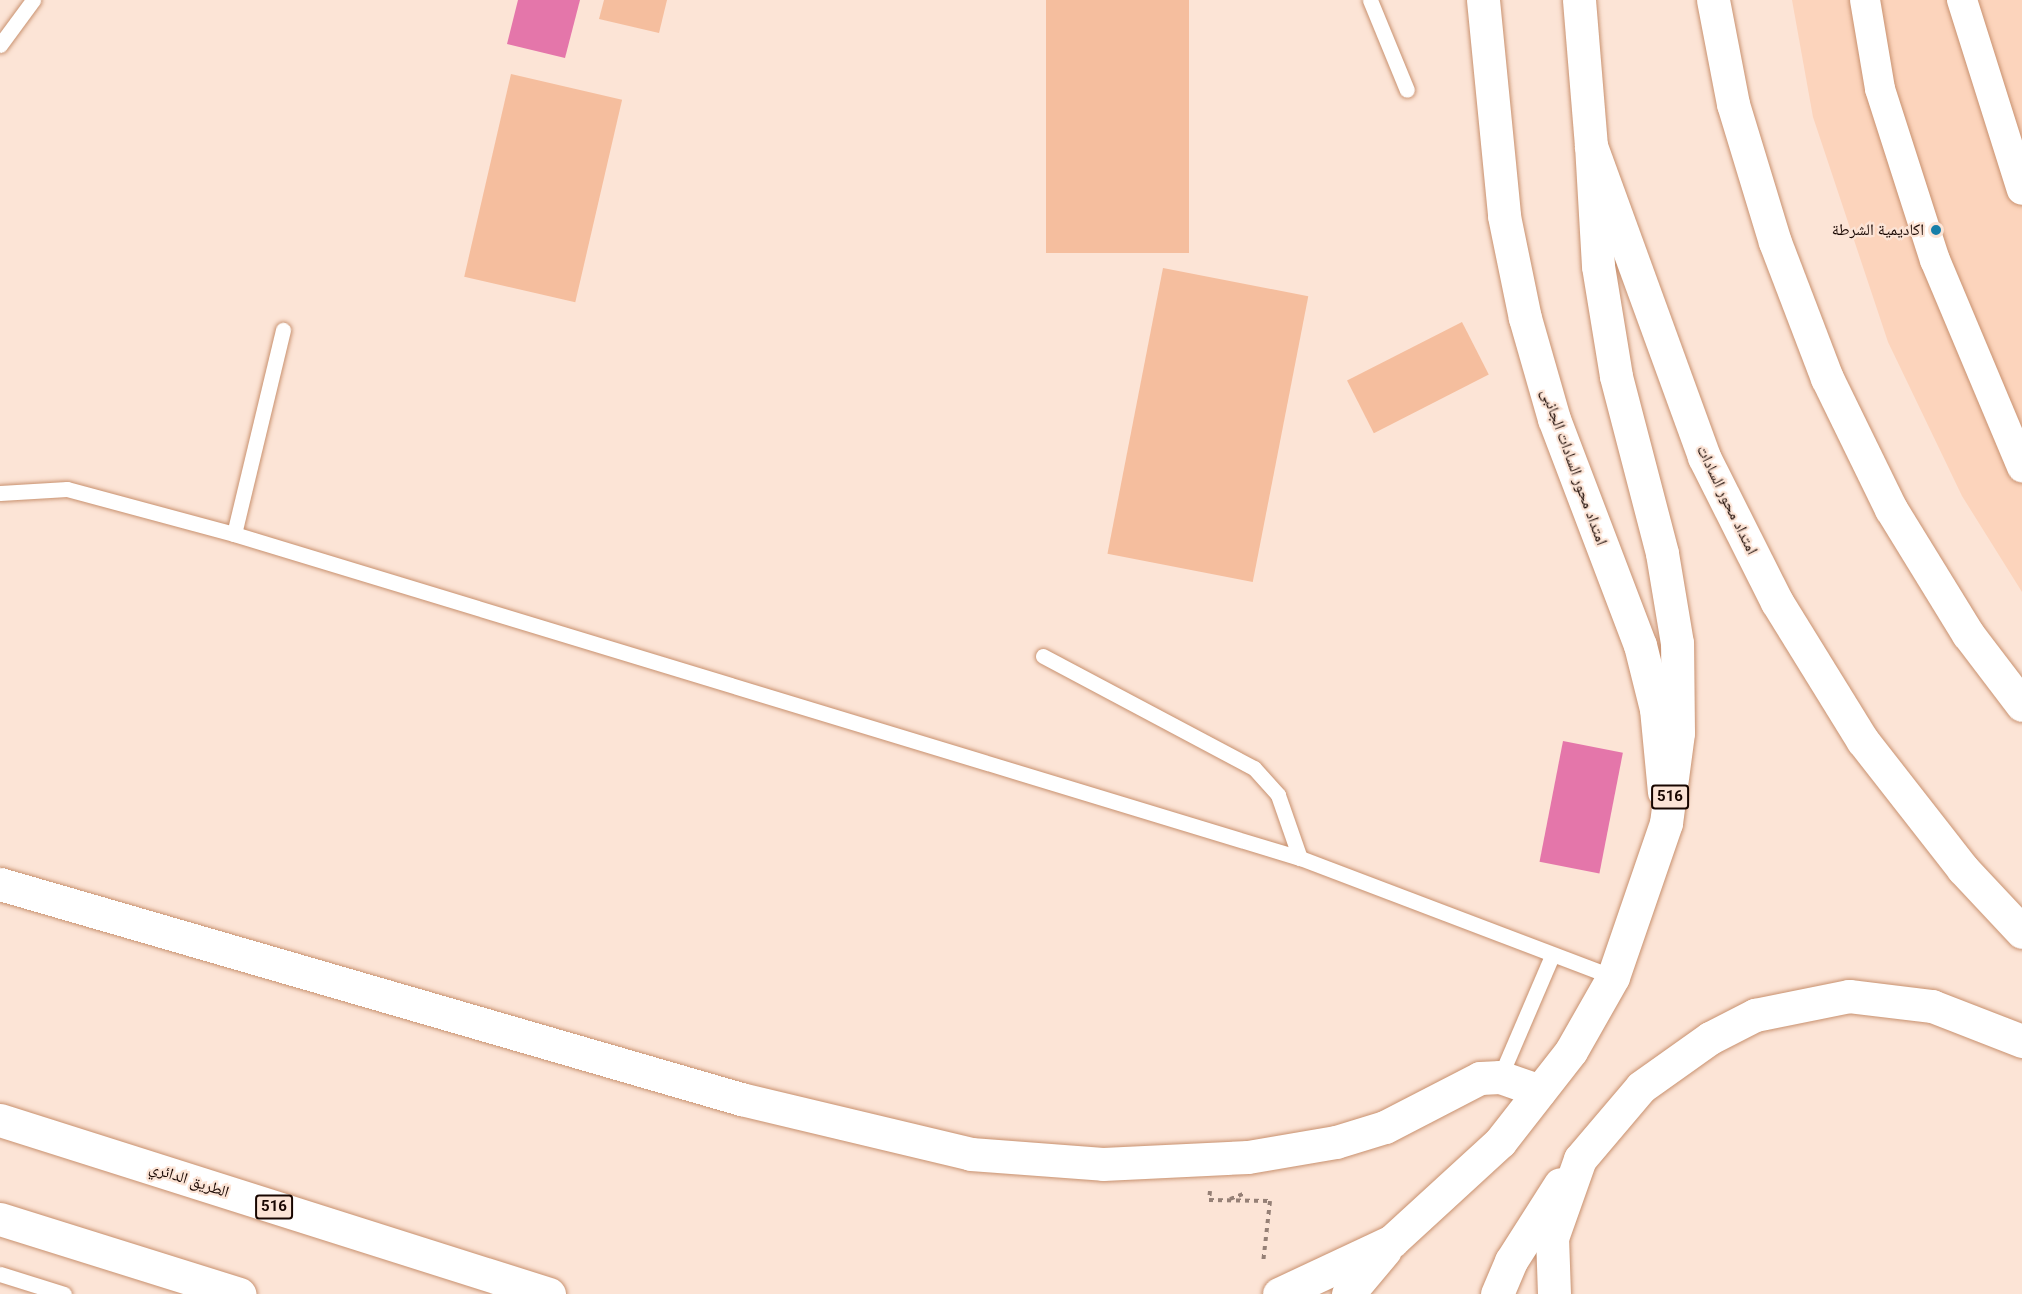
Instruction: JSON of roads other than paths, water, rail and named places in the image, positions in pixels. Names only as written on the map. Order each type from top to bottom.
[{"type":"main road","name":"امتداد محور السادات الجانبى","points":[[1483,0],[1504,216],[1525,318],[1554,419],[1640,645],[1656,709],[1666,823]]},
{"type":"main road","name":"امتداد محور السادات","points":[[1579,0],[1591,146],[1704,457],[1777,603],[1863,741],[1963,869],[2022,932]]},
{"type":"main road","points":[[1713,0],[1733,104],[1775,242],[1827,378],[1892,509],[1968,634],[2022,705]]},
{"type":"main road","name":"516","points":[[1271,1282],[1392,1241],[1500,1142],[1571,1050],[1613,977],[1666,823],[1678,733],[1677,643],[1662,553],[1616,376],[1598,266],[1591,146]]},
{"type":"main road","points":[[0,884],[741,1099],[971,1154],[1103,1164],[1248,1157],[1336,1142],[1385,1127],[1460,1085],[1500,1077],[1540,1091]]},
{"type":"main road","points":[[1497,1294],[1542,1208],[1641,1087],[1755,1015],[1849,996],[1932,1006],[2022,1041]]},
{"type":"main road","name":"الطريق الدائري","points":[[0,1120],[549,1294]]},
{"type":"main road","points":[[1554,1294],[1552,1238],[1580,1159]]},
{"type":"main road","points":[[0,1219],[240,1294]]},
{"type":"main road","points":[[1348,1294],[1392,1241]]},
{"type":"street","points":[[1865,0],[1880,89],[1935,260],[2022,466]]},
{"type":"street","points":[[1962,0],[2022,190]]},
{"type":"lane","points":[[0,45],[33,0]]},
{"type":"lane","points":[[1370,0],[1407,90]]},
{"type":"lane","points":[[234,534],[283,330]]},
{"type":"lane","points":[[0,493],[67,489],[234,534],[1300,858],[1551,957],[1613,977]]},
{"type":"lane","points":[[1043,656],[1254,768],[1278,795],[1300,858]]},
{"type":"lane","points":[[1500,1077],[1551,957]]},
{"type":"lane","points":[[0,1274],[64,1294]]},
{"type":"place","name":"اكاديمية الشرطة","points":[[1936,230]]}]
